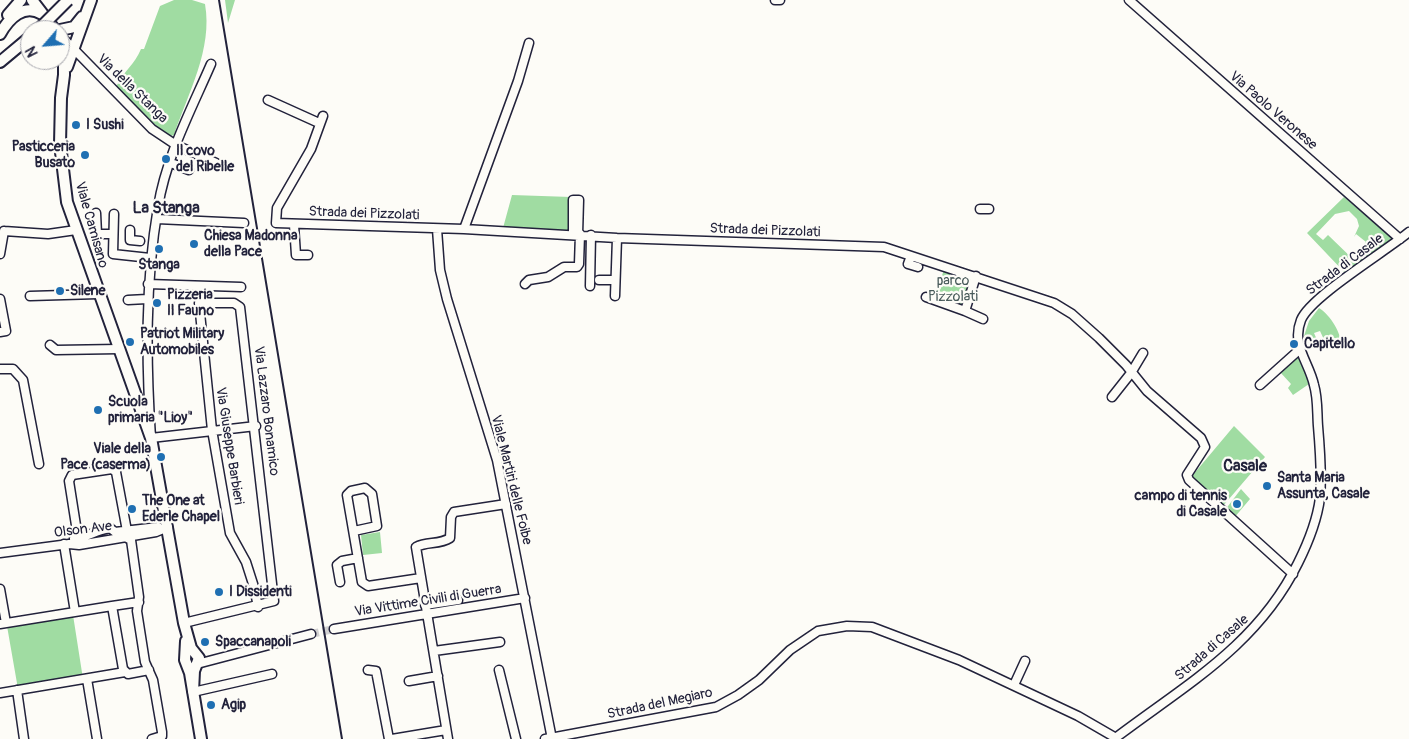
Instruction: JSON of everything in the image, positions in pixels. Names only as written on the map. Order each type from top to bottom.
[{"type":"main road","points":[[0,22],[18,6],[21,0]]},
{"type":"main road","points":[[48,20],[68,0]]},
{"type":"main road","points":[[70,28],[74,27],[86,12],[92,0]]},
{"type":"main road","points":[[0,34],[12,19],[23,11],[33,10],[38,5],[49,20]]},
{"type":"main road","name":"Viale Camisano","points":[[64,75],[86,12]]},
{"type":"main road","points":[[0,62],[20,45]]},
{"type":"main road","name":"Viale Camisano","points":[[64,70],[60,144],[67,202],[98,294],[151,438],[184,623],[193,660],[193,692],[201,739]]},
{"type":"street","points":[[775,0],[780,0]]},
{"type":"street","name":"Via Paolo Veronese","points":[[1129,0],[1400,239]]},
{"type":"street","points":[[464,229],[521,80],[529,43]]},
{"type":"street","name":"Via della Stanga","points":[[70,47],[152,129],[176,145],[216,163]]},
{"type":"street","points":[[211,64],[176,145],[161,193],[157,219],[147,242],[150,258],[147,299],[148,388],[151,438],[256,426]]},
{"type":"street","points":[[268,100],[318,124],[323,116]]},
{"type":"street","name":"Strada dei Pizzolati","points":[[318,124],[311,149],[277,208],[276,223],[464,229],[577,234],[616,238],[884,247],[1049,301],[1072,314],[1126,364],[1131,373],[1147,391],[1201,438],[1205,447],[1187,475],[1189,480],[1293,574]]},
{"type":"street","points":[[171,163],[189,170]]},
{"type":"street","points":[[525,284],[529,280],[548,277],[564,267],[577,267],[579,264],[573,200],[579,200]]},
{"type":"street","points":[[980,209],[989,210]]},
{"type":"street","points":[[96,213],[97,234],[112,234]]},
{"type":"street","points":[[114,214],[112,254],[150,258]]},
{"type":"street","points":[[157,219],[244,223]]},
{"type":"street","name":"Strada dei Pizzolati","points":[[294,225],[296,255],[308,255]]},
{"type":"street","points":[[0,254],[2,228],[48,234],[76,230]]},
{"type":"street","name":"Viale Martiri delle Foibe","points":[[437,229],[438,261],[444,289],[496,460],[506,504],[550,739]]},
{"type":"street","points":[[130,230],[130,240],[147,242]]},
{"type":"street","name":"Strada di Casale","points":[[1115,738],[1197,680],[1240,644],[1270,610],[1293,574],[1308,542],[1320,498],[1320,445],[1314,385],[1299,350],[1298,332],[1301,320],[1308,309],[1409,232]]},
{"type":"street","points":[[590,286],[591,235]]},
{"type":"street","points":[[615,296],[616,238]]},
{"type":"street","points":[[911,256],[908,264],[918,267]]},
{"type":"street","points":[[965,311],[976,276]]},
{"type":"street","points":[[599,280],[616,280]]},
{"type":"street","points":[[148,284],[241,287]]},
{"type":"street","points":[[30,296],[98,294]]},
{"type":"street","points":[[926,297],[983,319]]},
{"type":"street","points":[[0,299],[6,332],[0,332]]},
{"type":"street","points":[[128,300],[147,299]]},
{"type":"street","name":"Via Giuseppe Barbieri","points":[[218,303],[199,303],[212,430],[230,533],[246,562],[258,607]]},
{"type":"street","name":"Via Lazzaro Bonamico","points":[[218,303],[234,303],[240,307],[256,426],[274,601],[258,607]]},
{"type":"street","points":[[50,345],[56,350],[119,349]]},
{"type":"street","points":[[1260,386],[1299,350]]},
{"type":"street","points":[[1112,397],[1131,373],[1142,353]]},
{"type":"street","points":[[0,368],[13,369],[23,380],[39,464]]},
{"type":"street","points":[[78,538],[69,481],[72,475],[112,469],[116,472],[126,534],[130,540],[139,602],[136,611],[145,662],[149,670],[162,732],[162,736],[152,739]]},
{"type":"street","points":[[354,530],[377,526],[372,494],[365,488],[351,491],[347,494],[362,582],[366,585],[421,578]]},
{"type":"street","points":[[448,739],[416,547],[423,544],[444,543],[450,538],[451,517],[454,512],[506,504]]},
{"type":"street","name":"Olson Ave","points":[[0,553],[66,544],[79,545],[126,534],[156,532],[168,527]]},
{"type":"street","points":[[75,612],[66,544],[78,538],[90,536],[97,530],[110,528],[115,532],[126,534]]},
{"type":"street","points":[[340,582],[337,565],[342,560],[358,558]]},
{"type":"street","points":[[0,588],[3,624],[139,602]]},
{"type":"street","name":"Via Vittime Civili di Guerra","points":[[334,629],[427,616],[525,598]]},
{"type":"street","points":[[425,605],[458,600]]},
{"type":"street","points":[[112,606],[125,672]]},
{"type":"street","points":[[184,623],[258,607]]},
{"type":"street","name":"Strada del Megiaro","points":[[550,739],[716,706],[738,695],[760,680],[806,637],[818,630],[833,627],[872,628],[959,660],[1107,730],[1115,738]]},
{"type":"street","points":[[193,660],[215,658],[311,634]]},
{"type":"street","points":[[434,651],[500,642]]},
{"type":"street","points":[[1014,685],[1025,661]]},
{"type":"street","points":[[0,693],[125,672],[149,670]]},
{"type":"street","points":[[368,670],[376,671],[390,739],[446,730]]},
{"type":"street","points":[[500,670],[516,739]]},
{"type":"street","points":[[193,692],[272,674]]},
{"type":"street","points":[[409,681],[438,676]]},
{"type":"street","points":[[87,679],[97,739]]},
{"type":"street","points":[[17,690],[24,739]]},
{"type":"green space","points":[[174,0],[192,0],[205,4],[207,21],[206,38],[198,71],[174,135],[168,137],[116,87],[141,49],[144,49],[160,6]]},
{"type":"green space","points":[[225,0],[235,0],[228,23]]},
{"type":"green space","points":[[512,195],[571,197],[571,231],[503,228]]},
{"type":"green space","points":[[1344,197],[1394,240],[1369,259],[1359,249],[1366,242],[1356,234],[1354,237],[1359,226],[1357,219],[1349,211],[1335,214],[1316,234],[1323,240],[1328,235],[1357,263],[1361,258],[1366,262],[1347,275],[1307,233]]},
{"type":"green space","name":"parco Pizzolati","points":[[944,270],[970,279],[970,285],[962,306],[934,297]]},
{"type":"green space","points":[[1319,308],[1333,322],[1340,341],[1327,346],[1320,331],[1314,333],[1318,342],[1304,351],[1303,346],[1308,343],[1304,336],[1309,321]]},
{"type":"green space","points":[[1299,355],[1309,384],[1293,395],[1288,388],[1291,384],[1280,372]]},
{"type":"green space","points":[[1234,426],[1265,457],[1223,506],[1192,476]]},
{"type":"green space","name":"campo di tennis di Casale","points":[[1241,489],[1250,499],[1234,518],[1225,510]]},
{"type":"green space","points":[[380,532],[382,553],[363,555],[361,535]]},
{"type":"green space","points":[[73,615],[83,679],[18,689],[7,626]]},
{"type":"tunnel","points":[[311,634],[334,629]]},
{"type":"railway","points":[[219,0],[342,739]]},
{"type":"place","name":"I Sushi","points":[[76,125]]},
{"type":"place","name":"Pasticceria Busato","points":[[85,155]]},
{"type":"place","name":"Il covo del Ribelle","points":[[166,159]]},
{"type":"place","name":"Chiesa Madonna della Pace","points":[[194,244]]},
{"type":"place","name":"Stanga","points":[[159,249]]},
{"type":"place","name":"Silene","points":[[60,291]]},
{"type":"place","name":"Pizzeria Il Fauno","points":[[157,303]]},
{"type":"place","name":"Patriot Military Automobiles","points":[[130,342]]},
{"type":"place","name":"Capitello","points":[[1294,344]]},
{"type":"place","name":"Scuola primaria \"Lioy\"","points":[[98,410]]},
{"type":"place","name":"Viale della Pace (caserma)","points":[[161,457]]},
{"type":"place","name":"Santa Maria Assunta, Casale","points":[[1267,486]]},
{"type":"place","name":"campo di tennis di Casale","points":[[1237,504]]},
{"type":"place","name":"The One at Ederle Chapel","points":[[132,509]]},
{"type":"place","name":"I Dissidenti","points":[[219,592]]},
{"type":"place","name":"Spaccanapoli","points":[[205,642]]},
{"type":"place","name":"Agip","points":[[211,705]]},
{"type":"district","name":"La Stanga","points":[[166,209]]},
{"type":"district","name":"Casale","points":[[1245,467]]}]
